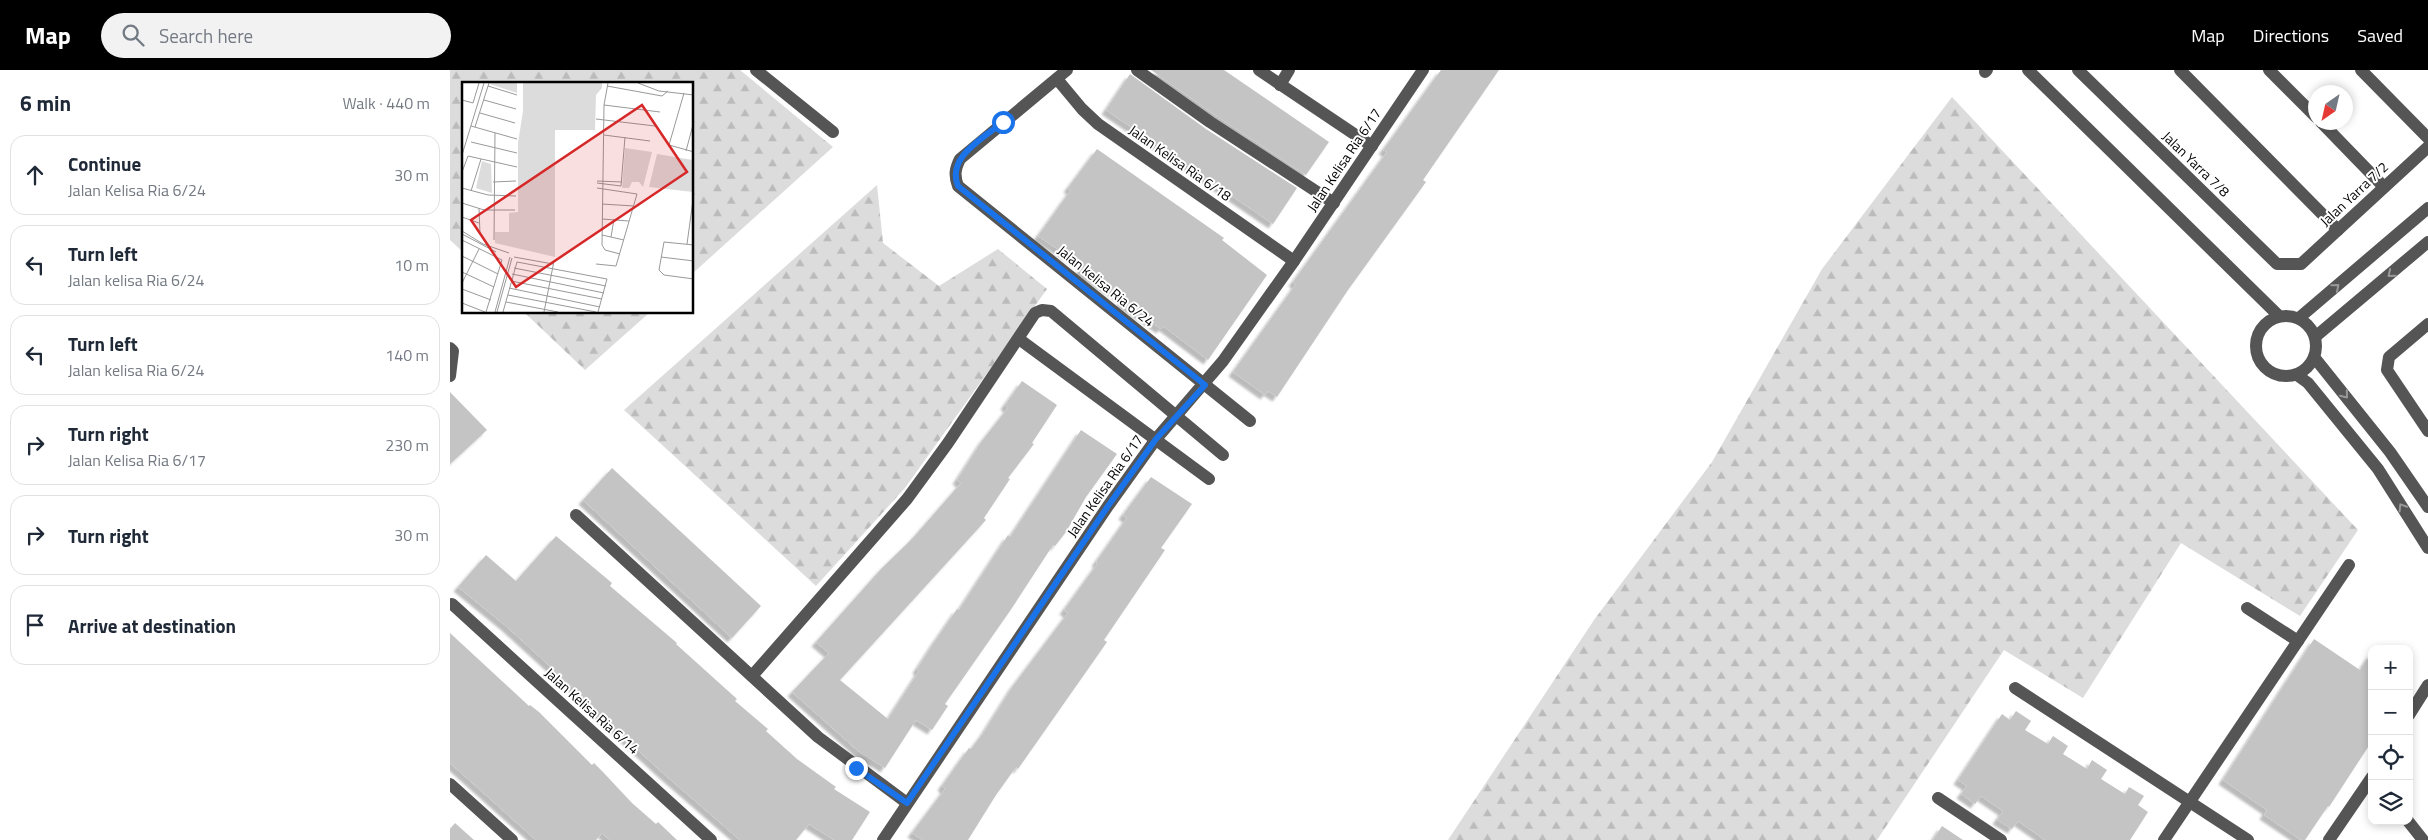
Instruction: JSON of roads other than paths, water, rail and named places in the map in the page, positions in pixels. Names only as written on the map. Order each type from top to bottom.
[{"type":"street","points":[[756,70],[833,132]]},
{"type":"street","points":[[1057,79],[1067,70]]},
{"type":"street","points":[[1137,70],[1210,122],[1334,203]]},
{"type":"street","points":[[1259,70],[1372,146]]},
{"type":"street","points":[[1280,85],[1289,70]]},
{"type":"street","name":"Jalan Kelisa Ria 6/17","points":[[883,840],[1108,506],[1156,439],[1205,385],[1294,261],[1423,70]]},
{"type":"street","points":[[2028,70],[2278,316]]},
{"type":"street","name":"Jalan Yarra 7/8","points":[[2078,70],[2277,264],[2300,264]]},
{"type":"street","points":[[2180,70],[2338,230]]},
{"type":"street","points":[[2269,70],[2308,109]]},
{"type":"street","points":[[2360,70],[2428,138]]},
{"type":"street","name":"Jalan kelisa Ria 6/24","points":[[1057,79],[960,158],[955,168],[955,178],[958,186],[1250,420]]},
{"type":"street","name":"Jalan Kelisa Ria 6/18","points":[[1057,79],[1082,109],[1098,124],[1294,261]]},
{"type":"street","points":[[2329,130],[2384,187]]},
{"type":"street","name":"Jalan Yarra 7/2","points":[[2300,264],[2428,147]]},
{"type":"street","points":[[2298,318],[2428,208]]},
{"type":"street","points":[[2315,338],[2428,242]]},
{"type":"street","points":[[752,676],[907,499],[948,444],[1035,313],[1042,310],[1051,311],[1178,415],[1223,456]]},
{"type":"street","points":[[2278,316],[2298,318],[2307,324],[2315,338],[2314,356],[2306,369],[2297,375],[2278,376],[2268,371],[2257,356],[2257,336],[2269,320],[2278,316]]},
{"type":"street","points":[[2428,324],[2389,357],[2387,370],[2428,431]]},
{"type":"street","points":[[1019,339],[1209,479]]},
{"type":"street","points":[[450,348],[453,351],[450,376]]},
{"type":"street","points":[[2314,356],[2390,452],[2428,507]]},
{"type":"street","points":[[2297,375],[2308,383],[2378,469],[2428,548]]},
{"type":"street","points":[[576,515],[818,737],[907,803]]},
{"type":"street","points":[[2164,840],[2349,565]]},
{"type":"street","name":"Jalan Kelisa Ria 6/14","points":[[452,604],[711,840]]},
{"type":"street","points":[[2247,608],[2298,641]]},
{"type":"street","points":[[2413,709],[2428,685]]},
{"type":"street","points":[[2015,688],[2190,800],[2248,840]]},
{"type":"street","points":[[2329,840],[2370,780]]},
{"type":"street","points":[[450,784],[512,840]]},
{"type":"street","points":[[1938,798],[2001,840]]},
{"type":"street","points":[[2411,825],[2423,840]]}]
